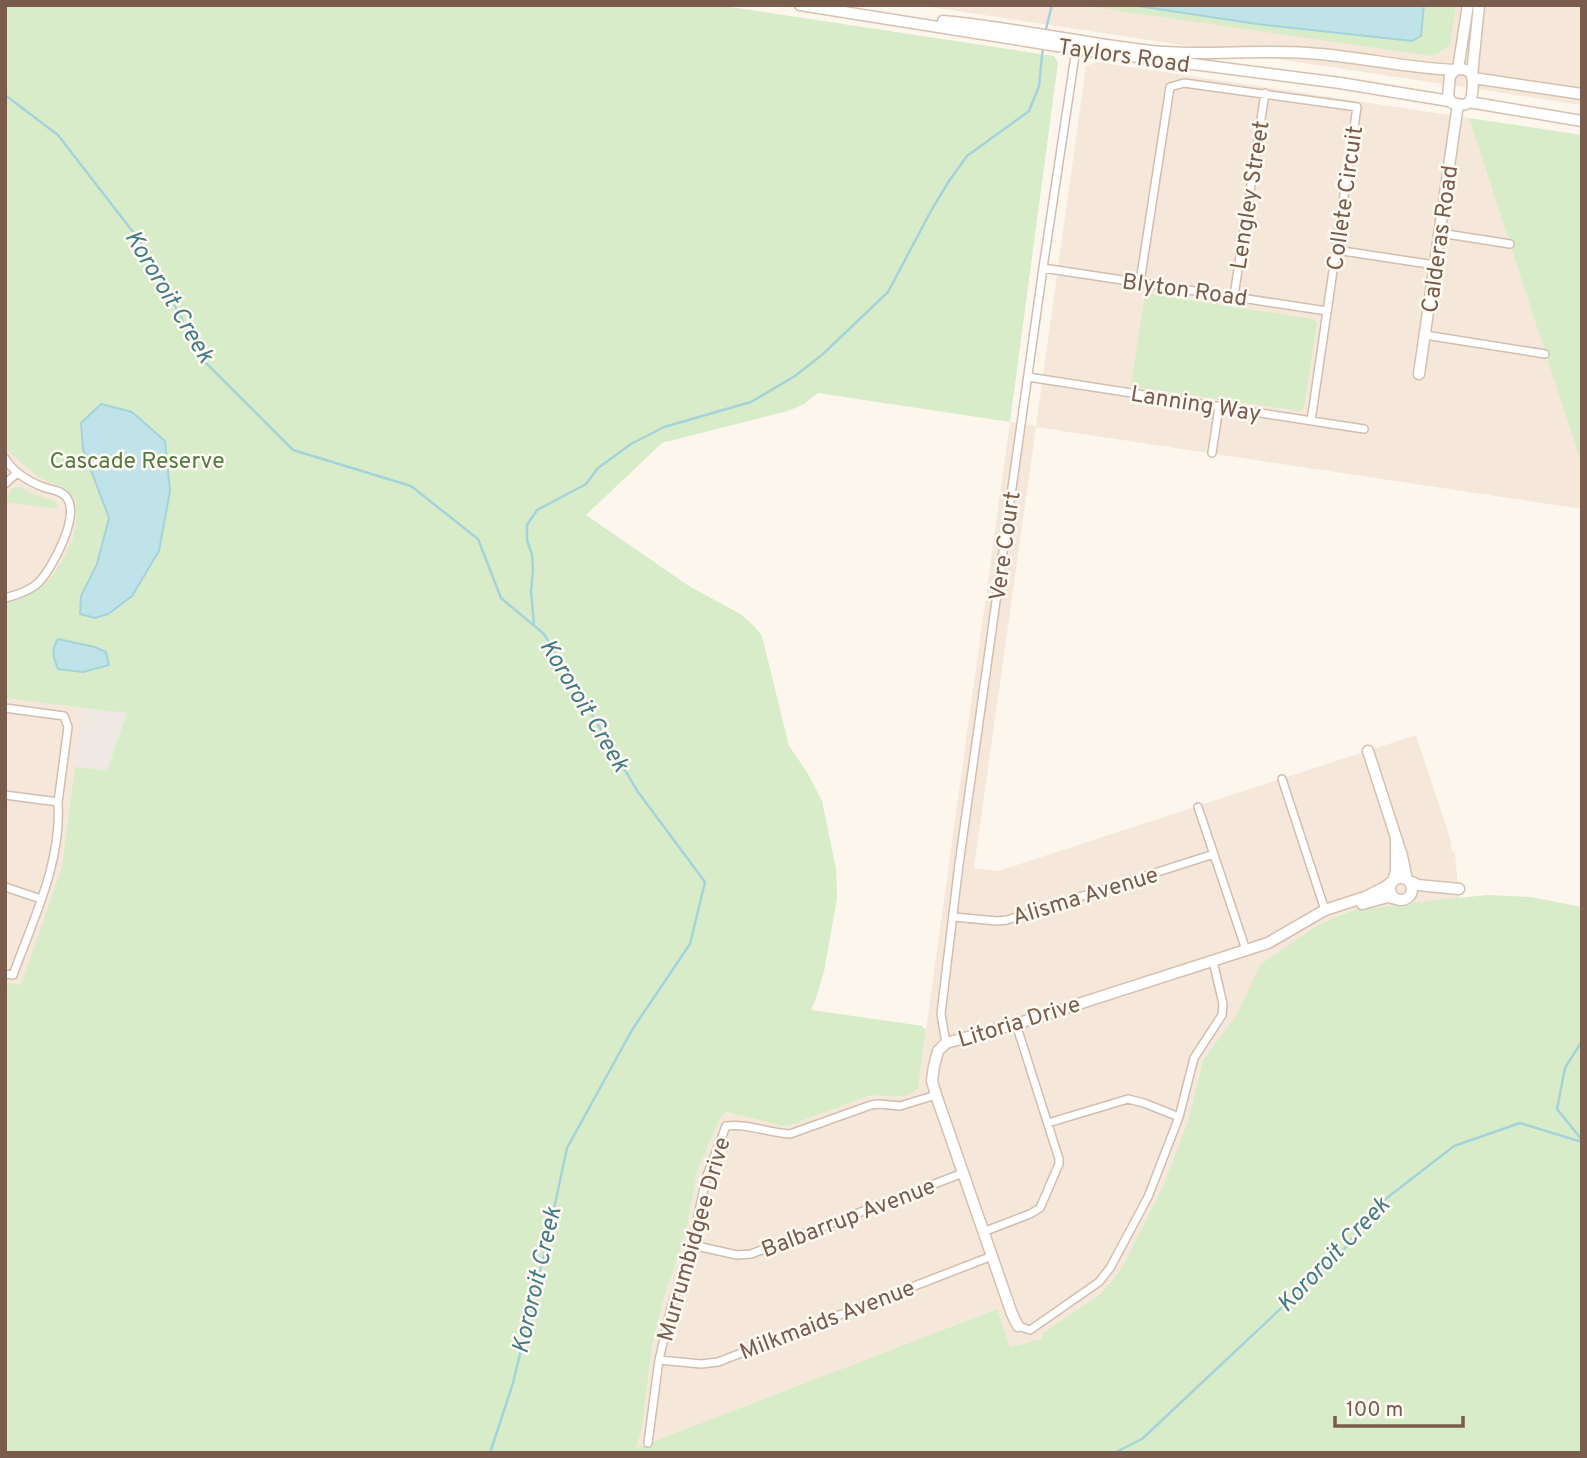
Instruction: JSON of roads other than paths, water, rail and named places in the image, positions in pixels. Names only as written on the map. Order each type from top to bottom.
[{"type":"street","name":"Taylors Road","points":[[800,5],[1076,49],[1352,85],[1582,121]]},
{"type":"street","points":[[1459,102],[1450,76],[1456,70],[1468,5]]},
{"type":"street","points":[[1459,102],[1472,76],[1479,5]]},
{"type":"street","points":[[930,26],[942,21],[965,23],[1175,53],[1311,53],[1409,67],[1466,70],[1472,76],[1582,94]]},
{"type":"street","name":"Vere Court","points":[[946,1043],[941,1014],[963,836],[1076,49]]},
{"type":"street","name":"Collete Circuit","points":[[1140,282],[1170,87],[1184,83],[1357,107],[1311,421]]},
{"type":"street","name":"Lengley Street","points":[[1234,296],[1265,93]]},
{"type":"street","name":"Calderas Road","points":[[1419,374],[1459,102]]},
{"type":"street","points":[[1440,233],[1510,244]]},
{"type":"street","points":[[1336,250],[1435,265]]},
{"type":"street","name":"Blyton Road","points":[[1043,268],[1327,311]]},
{"type":"street","points":[[1425,335],[1545,354]]},
{"type":"street","points":[[1527,361],[1529,351]]},
{"type":"street","name":"Lanning Way","points":[[1028,377],[1364,429]]},
{"type":"street","points":[[1212,453],[1219,407]]},
{"type":"street","points":[[5,458],[17,473],[43,487],[62,493],[68,499],[70,507],[65,537],[38,583],[5,598]]},
{"type":"street","points":[[5,484],[17,473]]},
{"type":"street","points":[[5,708],[64,716],[68,727],[53,864],[13,975],[5,974]]},
{"type":"street","points":[[1368,751],[1412,890],[1409,897]]},
{"type":"street","points":[[1282,779],[1325,910]]},
{"type":"street","points":[[5,795],[58,802]]},
{"type":"street","points":[[1198,807],[1246,950]]},
{"type":"street","points":[[1396,838],[1396,871],[1390,890],[1396,899]]},
{"type":"street","name":"Alisma Avenue","points":[[954,917],[1007,920],[1214,854]]},
{"type":"street","name":"Litoria Drive","points":[[1024,1328],[1012,1314],[936,1096],[932,1081],[938,1051],[946,1043],[1016,1024],[1268,943],[1325,910],[1377,892],[1400,878],[1418,886],[1459,889],[1446,893],[1417,894],[1403,900],[1388,897],[1362,904],[1345,904]]},
{"type":"street","points":[[5,887],[41,899]]},
{"type":"street","points":[[1024,1328],[1099,1282],[1110,1268],[1148,1197],[1179,1117],[1194,1058],[1222,1014],[1223,1004],[1213,961]]},
{"type":"street","points":[[984,1232],[1040,1208],[1059,1164],[1016,1024]]},
{"type":"street","name":"Murrumbidgee Drive","points":[[648,1443],[659,1360],[671,1308],[692,1245],[706,1178],[726,1126],[737,1124],[790,1134],[871,1105],[900,1106],[936,1096]]},
{"type":"street","points":[[1048,1123],[1128,1099],[1179,1117]]},
{"type":"street","name":"Balbarrup Avenue","points":[[692,1245],[737,1255],[751,1254],[963,1173]]},
{"type":"street","name":"Milkmaids Avenue","points":[[659,1360],[701,1364],[718,1362],[992,1256]]},
{"type":"water","points":[[1131,5],[1424,5],[1421,36],[1412,41],[1257,24]]},
{"type":"water","points":[[101,404],[132,412],[165,441],[170,491],[159,551],[132,596],[108,614],[95,618],[80,614],[81,596],[97,564],[109,518],[83,449],[81,423]]},
{"type":"water","points":[[58,639],[106,652],[109,665],[83,672],[58,669],[54,647]]},
{"type":"waterway","points":[[1045,33],[1052,5]]},
{"type":"waterway","points":[[534,625],[532,555],[527,540],[527,525],[537,510],[586,484],[598,468],[631,444],[664,427],[751,402],[795,376],[823,354],[888,292],[932,209],[967,156],[1029,111],[1039,86],[1043,46]]},
{"type":"waterway","name":"Kororoit Creek","points":[[5,95],[58,135],[140,241],[205,362],[293,450],[411,486],[478,539],[501,598],[544,634],[638,792],[705,882],[690,944],[632,1030],[567,1148],[513,1383],[490,1453]]},
{"type":"waterway","points":[[1582,958],[1582,971]]},
{"type":"waterway","points":[[1582,1041],[1565,1068],[1557,1109],[1582,1140]]},
{"type":"waterway","name":"Kororoit Creek","points":[[1114,1453],[1142,1439],[1344,1249],[1383,1201],[1454,1146],[1520,1123],[1582,1142]]},
{"type":"park label","name":"Cascade Reserve","points":[[137,460]]}]
